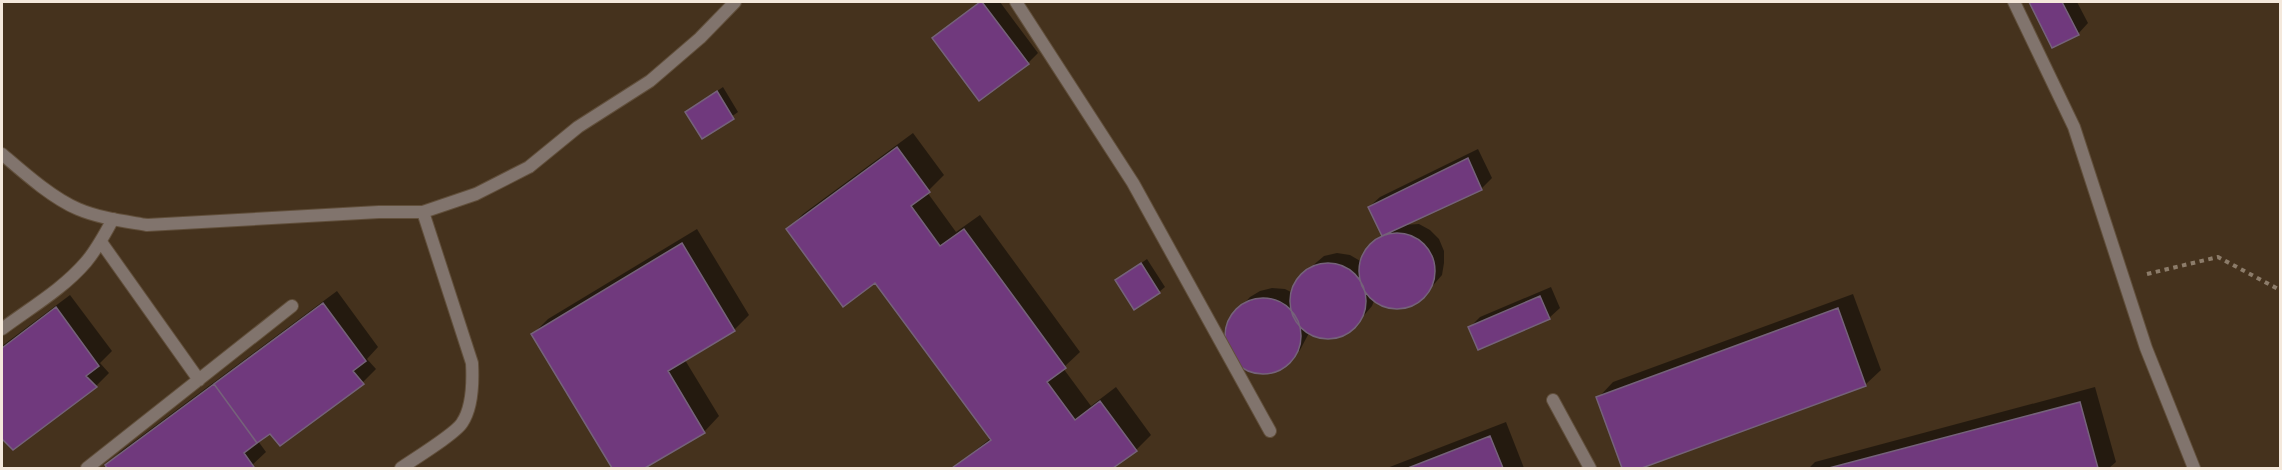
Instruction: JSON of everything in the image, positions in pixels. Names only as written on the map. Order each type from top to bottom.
[{"type":"street","points":[[2,154],[35,181],[77,209],[147,225],[379,212],[423,213],[476,194],[530,167],[578,127],[650,81],[700,38],[735,2]]},
{"type":"street","points":[[1016,2],[1133,183],[1270,430]]},
{"type":"street","points":[[2014,2],[2074,127],[2145,348],[2194,468]]},
{"type":"street","points":[[401,468],[462,424],[470,402],[473,383],[472,363],[423,213]]},
{"type":"street","points":[[2,329],[66,282],[101,242],[113,219]]},
{"type":"street","points":[[101,242],[199,380]]},
{"type":"street","points":[[87,468],[292,306]]},
{"type":"street","points":[[1553,400],[1590,468]]},
{"type":"path","points":[[2123,279],[2218,257],[2280,290]]},
{"type":"building","points":[[980,2],[1029,64],[979,101],[932,38]]},
{"type":"building","points":[[2029,2],[2062,2],[2079,35],[2052,48]]},
{"type":"building","points":[[717,91],[734,119],[702,139],[685,112]]},
{"type":"building","points":[[897,147],[930,192],[911,206],[940,246],[964,229],[1066,368],[1047,382],[1075,420],[1100,401],[1137,451],[1113,468],[952,468],[991,440],[875,283],[843,307],[786,229]]},
{"type":"building","points":[[1468,158],[1482,190],[1382,236],[1368,207]]},
{"type":"building","points":[[1397,233],[1411,236],[1424,244],[1432,257],[1435,271],[1432,285],[1424,298],[1411,306],[1397,309],[1383,306],[1370,298],[1362,285],[1359,271],[1362,257],[1370,244],[1383,236]]},
{"type":"building","points":[[682,243],[735,331],[668,371],[705,433],[645,468],[612,468],[531,334]]},
{"type":"building","points":[[1141,263],[1160,293],[1134,310],[1115,280]]},
{"type":"building","points":[[1328,263],[1342,266],[1355,274],[1363,287],[1366,301],[1363,315],[1355,328],[1342,336],[1328,339],[1314,336],[1301,328],[1293,315],[1290,301],[1293,287],[1301,274],[1314,266]]},
{"type":"building","points":[[1540,296],[1550,319],[1478,350],[1468,327]]},
{"type":"building","points":[[1263,298],[1277,301],[1290,309],[1298,322],[1301,336],[1298,350],[1290,363],[1277,371],[1263,374],[1249,371],[1236,363],[1228,350],[1225,336],[1228,322],[1236,309],[1249,301]]},
{"type":"building","points":[[323,303],[366,361],[353,371],[364,384],[280,446],[270,434],[257,443],[214,384]]},
{"type":"building","points":[[56,307],[99,366],[86,376],[97,387],[13,450],[2,439],[2,348]]},
{"type":"building","points":[[1838,308],[1866,386],[1642,468],[1622,468],[1596,397]]},
{"type":"building","points":[[214,384],[257,443],[244,453],[254,467],[107,468],[105,465]]},
{"type":"building","points":[[2080,402],[2098,468],[1829,468]]},
{"type":"building","points":[[1490,436],[1503,468],[1408,468]]}]
